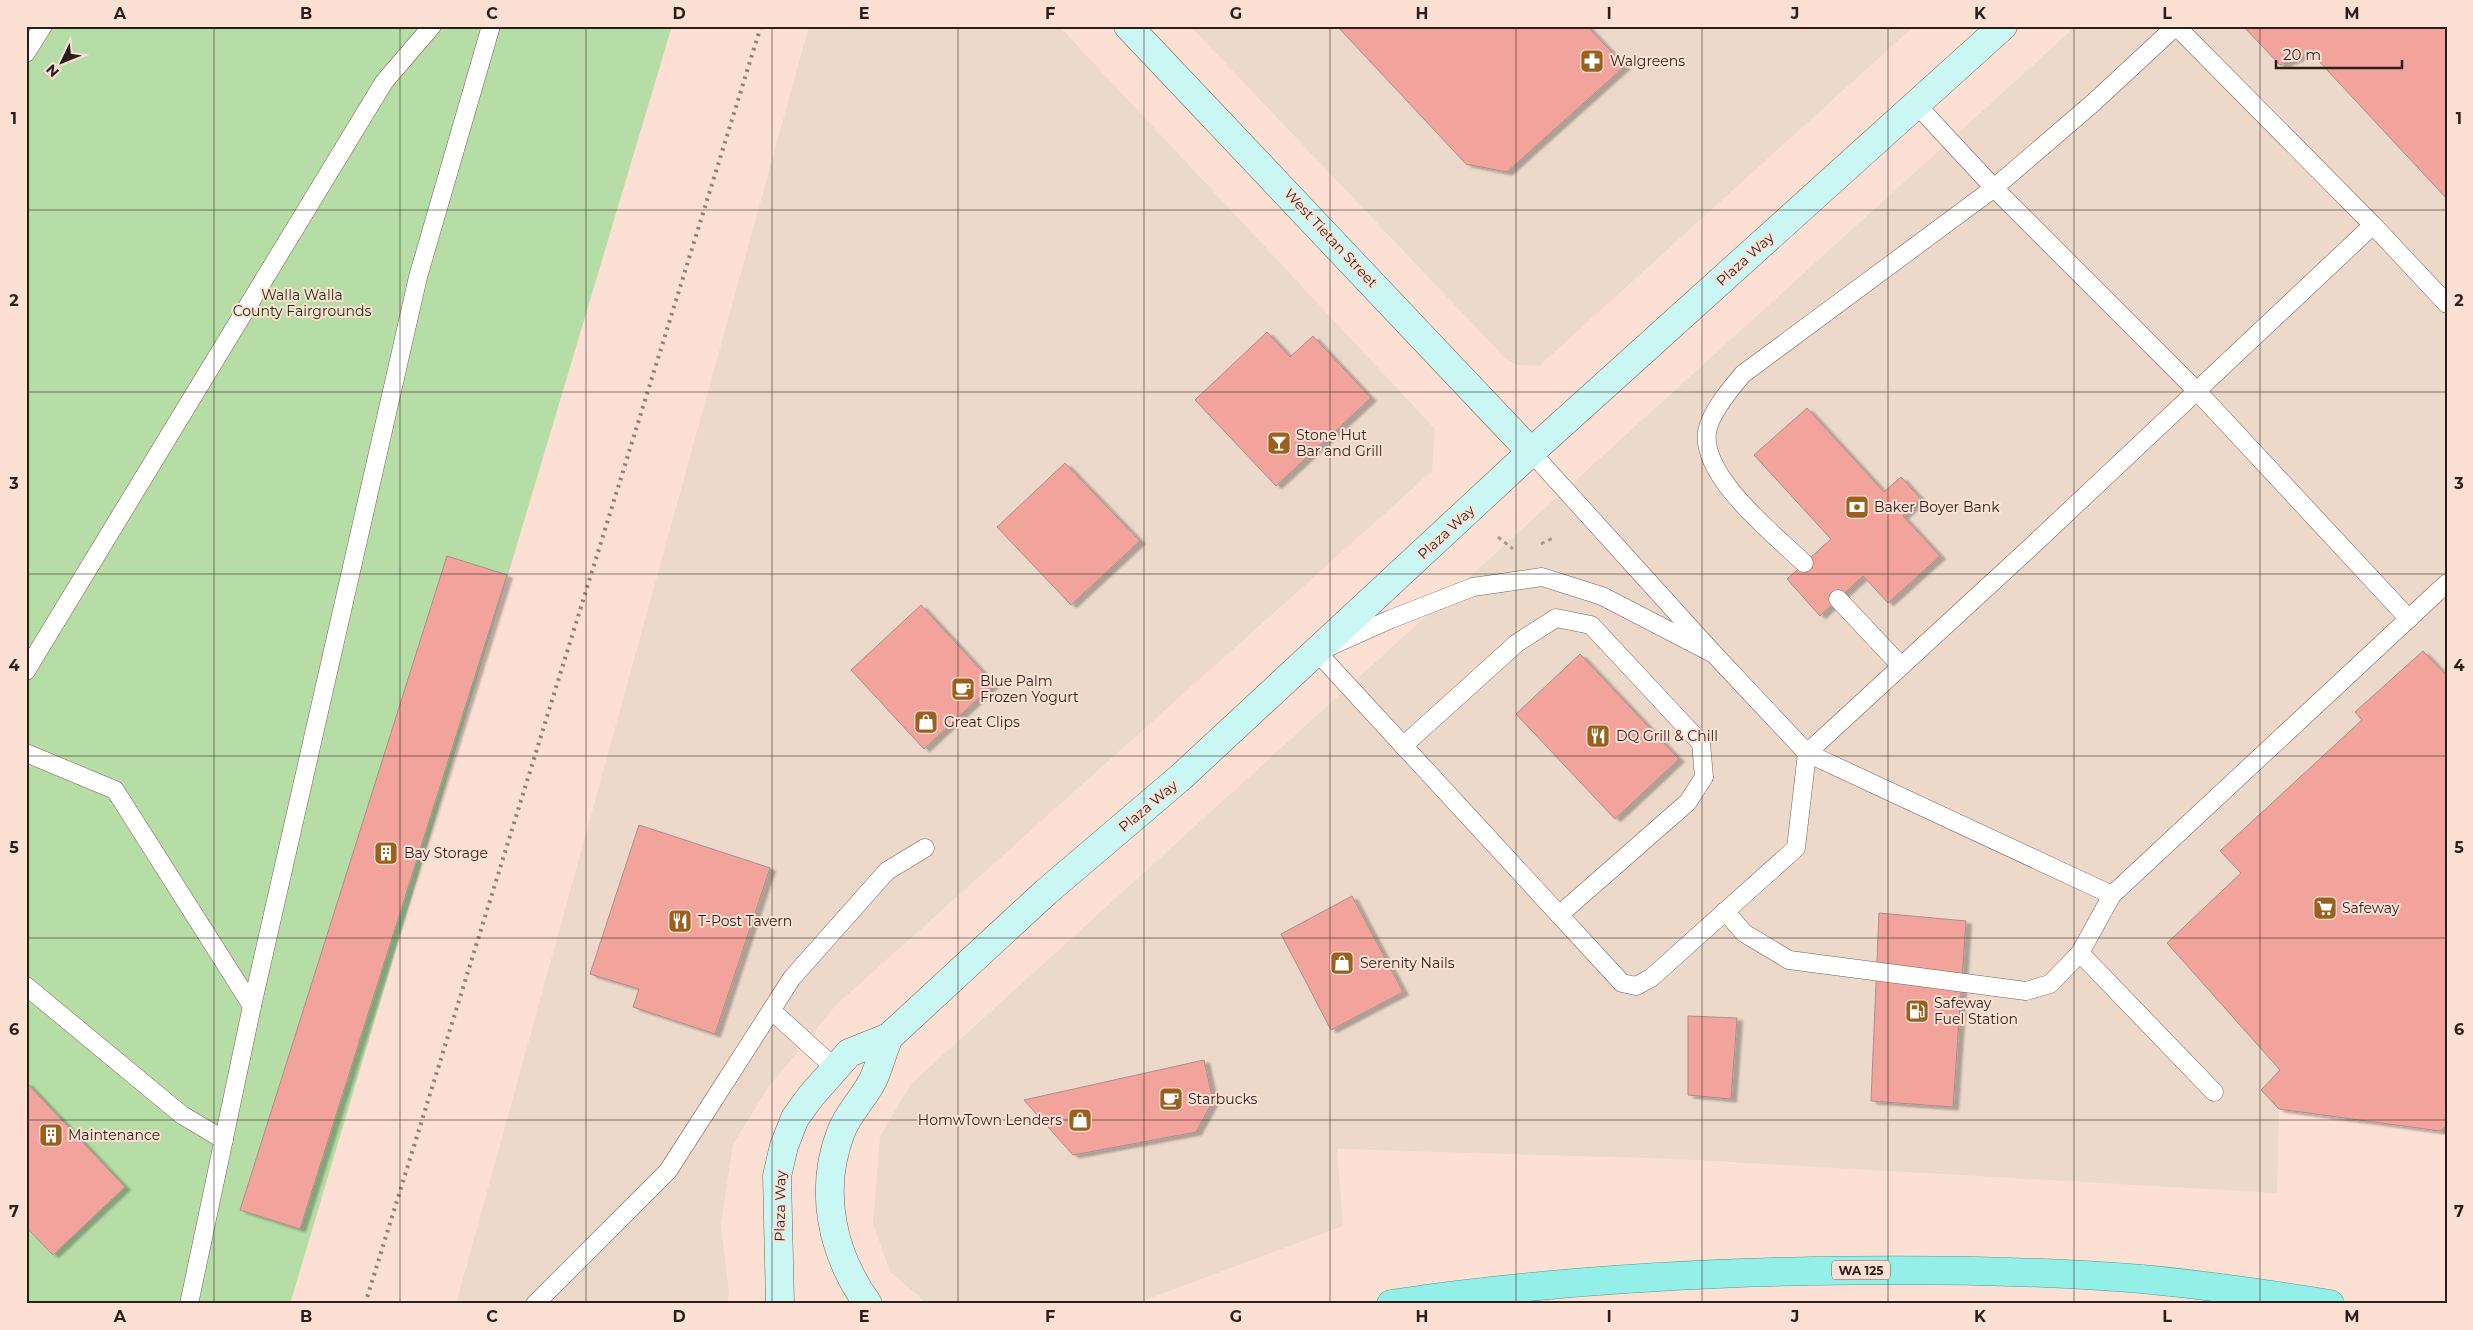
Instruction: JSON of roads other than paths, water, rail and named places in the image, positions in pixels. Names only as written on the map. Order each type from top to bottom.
[{"type":"main road","name":"West Tietan Street","points":[[1128,26],[1531,452]]},
{"type":"main road","name":"Plaza Way","points":[[780,1304],[777,1176],[782,1154],[795,1118],[849,1053],[889,1037],[1046,892],[1181,777],[1531,452],[2003,26]]},
{"type":"main road","name":"Plaza Way","points":[[868,1304],[852,1282],[839,1252],[830,1216],[831,1170],[841,1131],[873,1080],[889,1037]]},
{"type":"main road","name":"WA 125","points":[[1391,1304],[1578,1282],[1724,1273],[1885,1270],[2035,1273],[2143,1279],[2245,1291],[2330,1304]]},
{"type":"lane","points":[[26,54],[43,26]]},
{"type":"lane","points":[[26,670],[384,82],[432,26]]},
{"type":"lane","points":[[189,1304],[252,1006],[418,277],[491,26]]},
{"type":"lane","points":[[1804,563],[1735,495],[1718,475],[1709,456],[1707,431],[1723,398],[1743,374],[1994,188],[2093,103],[2176,26],[2373,225],[2447,304]]},
{"type":"lane","points":[[1916,104],[1994,188],[2197,392],[2409,619]]},
{"type":"lane","points":[[1714,654],[1602,596],[1542,577],[1474,586],[1391,619],[1317,652],[1622,983],[1636,986],[1651,978],[1796,848],[1807,753],[2197,392],[2373,225]]},
{"type":"lane","points":[[1531,452],[1714,654],[1807,753],[2112,895]]},
{"type":"lane","points":[[1725,911],[1744,933],[1789,960],[2026,992],[2050,984],[2080,952],[2112,895],[2447,583]]},
{"type":"lane","points":[[1838,599],[1901,666]]},
{"type":"lane","points":[[1403,746],[1517,643],[1556,618],[1591,625],[1701,743],[1704,777],[1688,802],[1559,915]]},
{"type":"lane","points":[[26,753],[116,790],[252,1006]]},
{"type":"lane","points":[[535,1304],[668,1170],[792,978],[887,871],[925,848]]},
{"type":"lane","points":[[2080,952],[2214,1092]]},
{"type":"lane","points":[[26,986],[182,1115],[224,1140]]},
{"type":"lane","points":[[772,1011],[835,1068]]},
{"type":"railway","points":[[365,1304],[761,26]]},
{"type":"place","name":"Walgreens","points":[[1592,61]]},
{"type":"place","name":"Stone Hut Bar and Grill","points":[[1279,443]]},
{"type":"place","name":"Baker Boyer Bank","points":[[1857,507]]},
{"type":"place","name":"Blue Palm Frozen Yogurt","points":[[963,689]]},
{"type":"place","name":"Great Clips","points":[[926,722]]},
{"type":"place","name":"DQ Grill & Chill","points":[[1598,736]]},
{"type":"place","name":"Bay Storage","points":[[386,853]]},
{"type":"place","name":"Safeway","points":[[2325,908]]},
{"type":"place","name":"T-Post Tavern","points":[[680,921]]},
{"type":"place","name":"Serenity Nails","points":[[1342,963]]},
{"type":"place","name":"Safeway Fuel Station","points":[[1917,1011]]},
{"type":"place","name":"Starbucks","points":[[1171,1099]]},
{"type":"place","name":"HomwTown Lenders","points":[[1080,1120]]},
{"type":"place","name":"Maintenance","points":[[51,1135]]},
{"type":"park label","name":"Walla Walla County Fairgrounds","points":[[302,304]]}]
